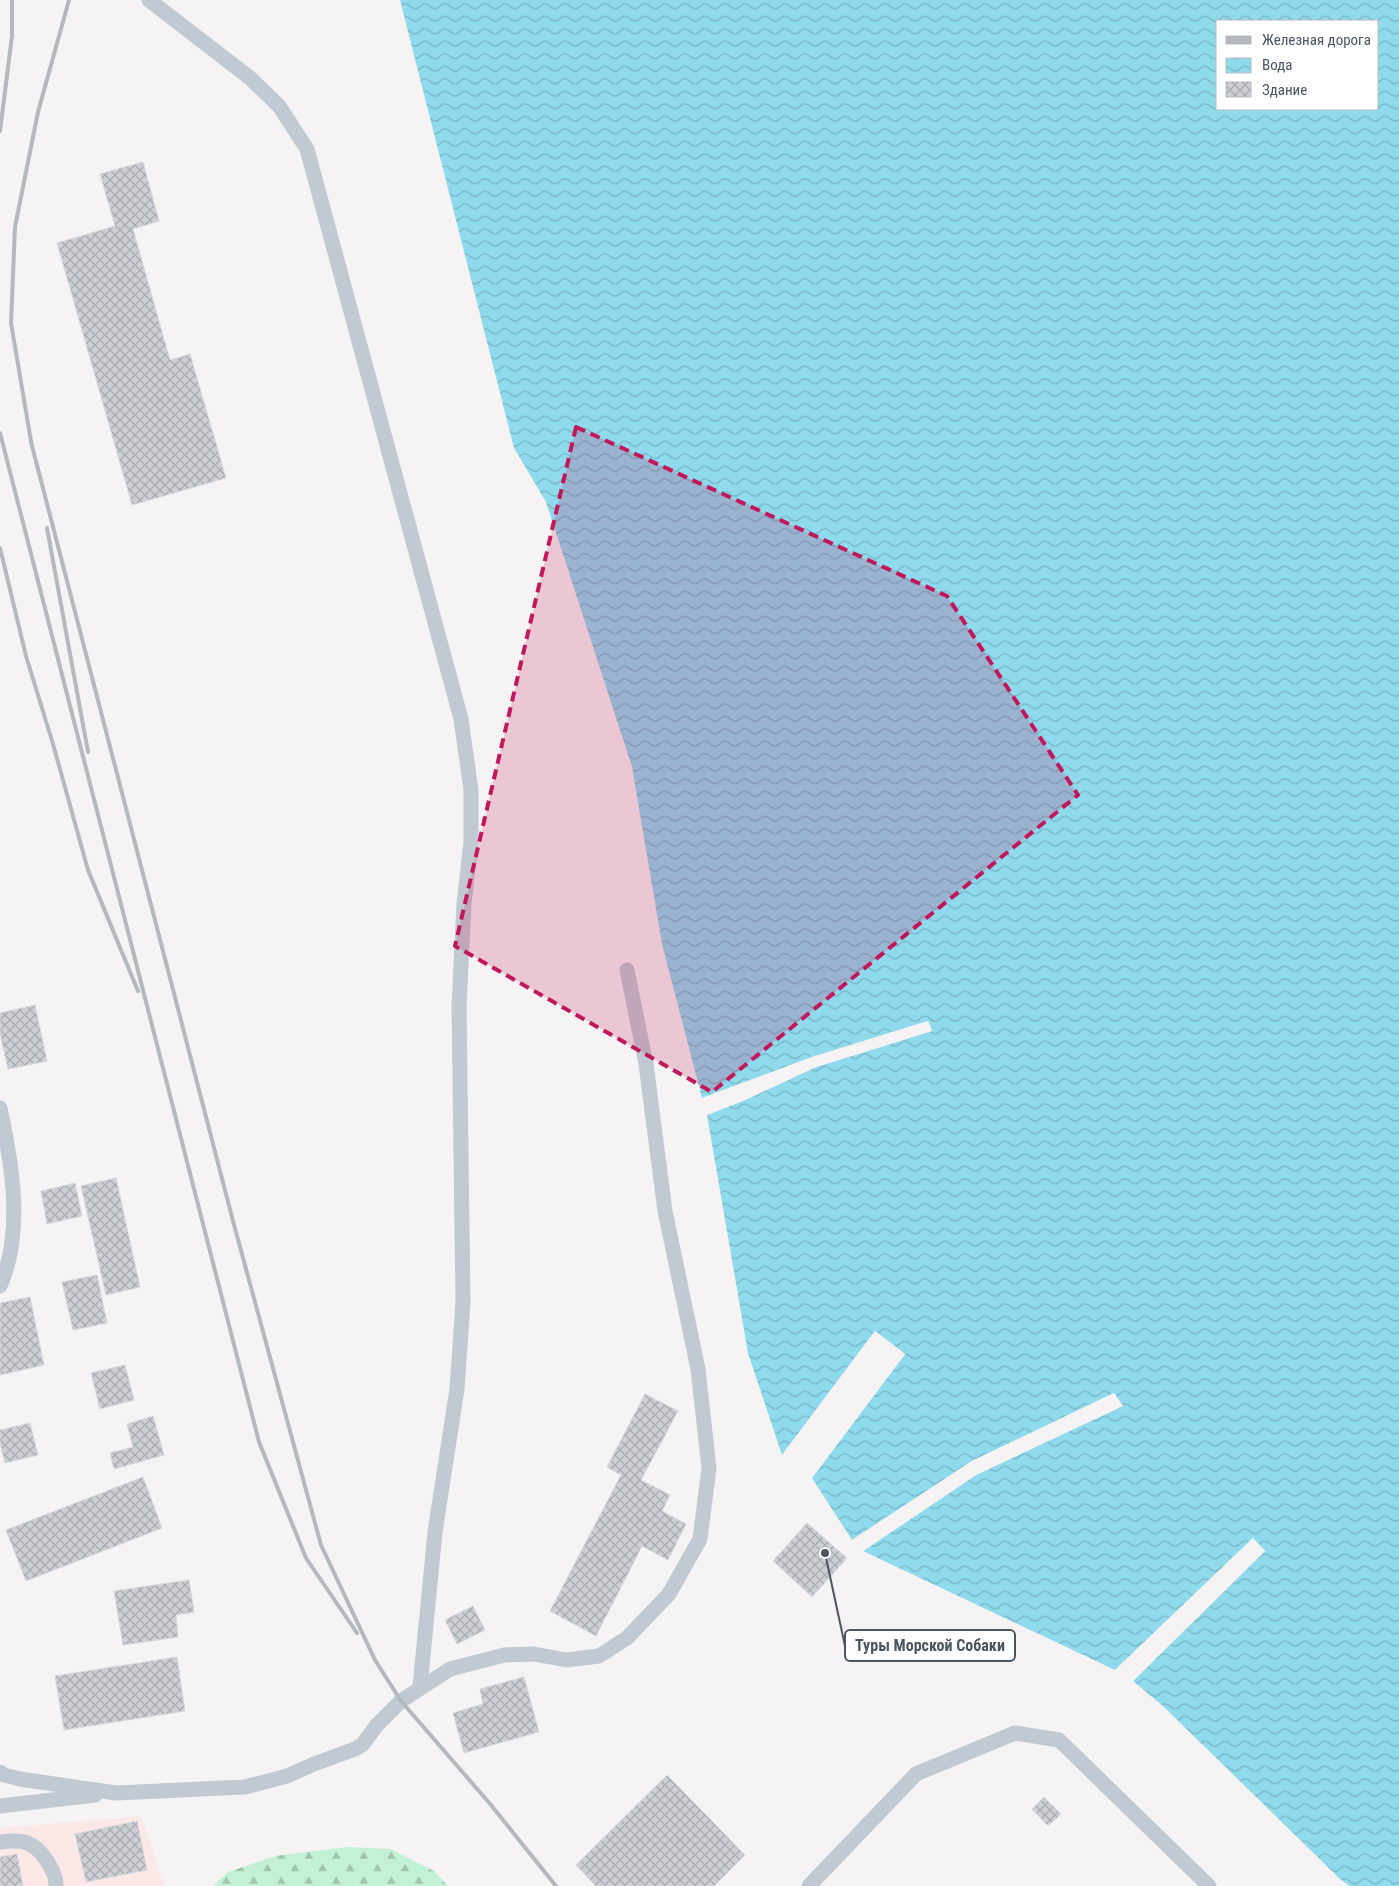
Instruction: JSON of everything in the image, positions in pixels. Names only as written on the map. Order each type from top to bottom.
[{"type":"lane","points":[[149,0],[250,78],[279,106],[307,149],[461,719],[471,790],[472,842],[464,904],[460,1005],[463,1302],[456,1389],[435,1532],[420,1688]]},
{"type":"lane","points":[[0,1806],[116,1793],[245,1787],[286,1776],[362,1745],[377,1725],[401,1701],[450,1668],[504,1655],[534,1654],[566,1660],[598,1656],[628,1638],[669,1594],[700,1539],[709,1468],[698,1369],[665,1211],[646,1064],[627,970]]},
{"type":"lane","points":[[0,1108],[7,1140],[14,1198],[10,1254],[0,1286]]},
{"type":"lane","points":[[809,1886],[916,1774],[1015,1733],[1059,1740],[1209,1886]]},
{"type":"lane","points":[[0,1772],[20,1779],[116,1793]]},
{"type":"lane","points":[[0,1842],[14,1840],[29,1842],[40,1850],[56,1876],[56,1886]]},
{"type":"highlighted area","points":[[576,427],[947,596],[1078,795],[712,1092],[455,946]]},
{"type":"shaded area","points":[[141,1816],[164,1886],[0,1886],[0,1828]]},
{"type":"green space","points":[[347,1847],[391,1849],[434,1871],[448,1886],[213,1886],[228,1872],[275,1856]]},
{"type":"water","points":[[400,0],[1399,0],[1399,1886],[1350,1886],[1340,1879],[1164,1707],[1133,1681],[1265,1551],[1253,1538],[1115,1670],[863,1551],[976,1475],[1122,1406],[1114,1393],[972,1461],[852,1540],[812,1478],[905,1354],[875,1331],[782,1455],[748,1353],[707,1115],[745,1100],[816,1067],[932,1031],[928,1021],[812,1057],[702,1098],[662,944],[632,767],[546,502],[514,448]]},
{"type":"pier","points":[[928,1021],[932,1031],[816,1067],[745,1100],[707,1115],[707,1113],[815,1065],[929,1030],[927,1024],[812,1059],[703,1101],[702,1098],[812,1057]]},
{"type":"pier","points":[[875,1331],[905,1354],[812,1478],[810,1476],[902,1354],[875,1335],[784,1456],[782,1455]]},
{"type":"pier","points":[[1114,1393],[1123,1406],[976,1475],[863,1551],[862,1549],[975,1473],[1119,1405],[1113,1396],[973,1463],[854,1542],[852,1540],[972,1461]]},
{"type":"pier","points":[[1253,1538],[1265,1551],[1133,1681],[1131,1679],[1262,1551],[1253,1542],[1117,1672],[1115,1670]]},
{"type":"building","points":[[143,162],[159,221],[133,229],[170,360],[190,354],[226,478],[132,505],[57,243],[115,226],[100,174]]},
{"type":"building","points":[[35,1005],[47,1061],[8,1069],[0,1034],[0,1013]]},
{"type":"building","points":[[116,1178],[140,1287],[106,1295],[81,1186]]},
{"type":"building","points":[[75,1183],[82,1216],[47,1224],[41,1191]]},
{"type":"building","points":[[97,1275],[107,1323],[73,1330],[62,1282]]},
{"type":"building","points":[[30,1297],[44,1365],[0,1375],[0,1303]]},
{"type":"building","points":[[125,1365],[134,1400],[100,1409],[91,1373]]},
{"type":"building","points":[[645,1394],[678,1411],[641,1480],[670,1495],[662,1511],[686,1524],[668,1560],[642,1546],[596,1636],[550,1611],[621,1475],[607,1467]]},
{"type":"building","points":[[153,1416],[164,1455],[114,1469],[110,1453],[133,1447],[127,1424]]},
{"type":"building","points":[[30,1423],[38,1455],[5,1463],[0,1443],[0,1430]]},
{"type":"building","points":[[143,1477],[162,1528],[26,1581],[6,1530]]},
{"type":"building","points":[[807,1523],[847,1558],[812,1597],[773,1561]]},
{"type":"building","points":[[189,1580],[194,1612],[176,1615],[178,1637],[123,1645],[114,1591]]},
{"type":"building","points":[[473,1606],[485,1630],[457,1644],[445,1620]]},
{"type":"building","points":[[177,1657],[185,1711],[64,1730],[55,1676]]},
{"type":"building","points":[[524,1677],[539,1732],[464,1753],[453,1713],[483,1704],[480,1689]]},
{"type":"building","points":[[667,1775],[745,1855],[714,1886],[596,1886],[576,1865]]},
{"type":"building","points":[[1044,1797],[1061,1814],[1048,1826],[1032,1809]]},
{"type":"building","points":[[137,1821],[147,1870],[86,1882],[75,1834]]},
{"type":"building","points":[[17,1854],[23,1886],[0,1886],[0,1857]]},
{"type":"railway","points":[[0,131],[12,36],[12,0]]},
{"type":"railway","points":[[32,447],[11,323],[15,227],[38,112],[69,0]]},
{"type":"railway","points":[[0,433],[259,1442],[306,1558],[357,1633]]},
{"type":"railway","points":[[31,442],[233,1221],[321,1545],[375,1660],[401,1701],[491,1805],[556,1886]]},
{"type":"railway","points":[[47,528],[88,752]]},
{"type":"railway","points":[[0,548],[26,656],[88,870],[138,991]]},
{"type":"place","name":"Туры Морской Собаки","points":[[825,1553]]}]
